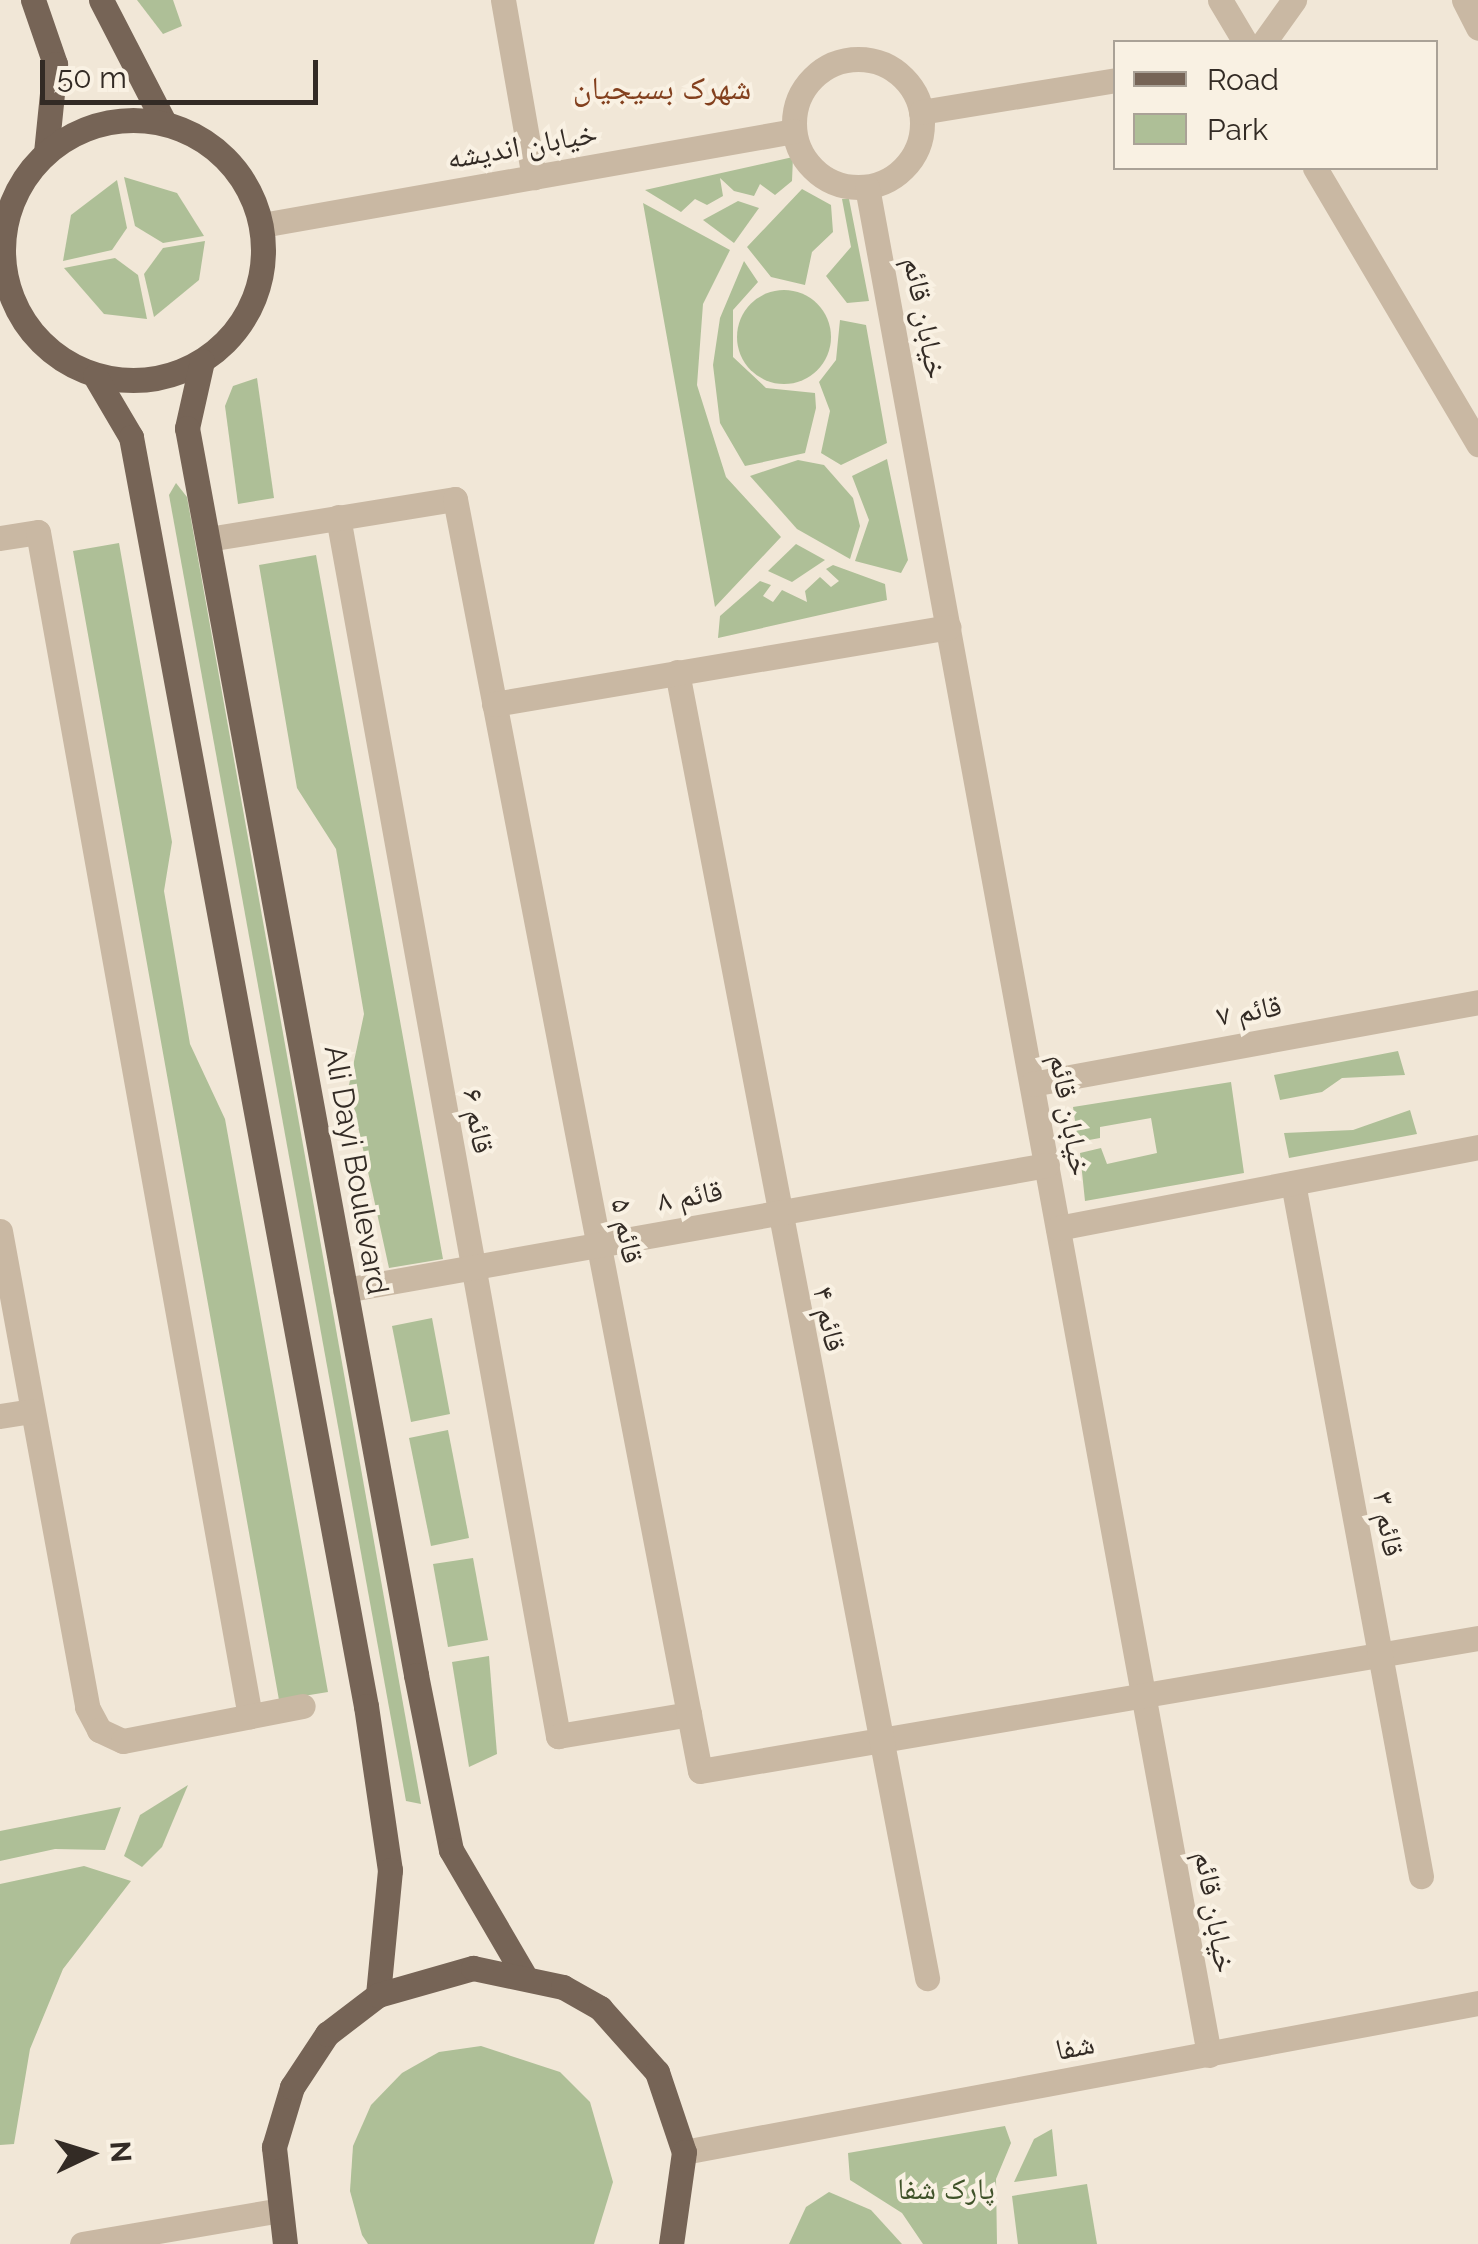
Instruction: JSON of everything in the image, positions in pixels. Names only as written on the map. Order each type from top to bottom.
[{"type":"main road","points":[[33,0],[55,64],[46,152]]},
{"type":"main road","points":[[94,376],[132,381],[202,361],[253,302],[262,225],[228,159],[164,122],[102,0]]},
{"type":"main road","points":[[164,122],[81,129],[46,152],[18,188],[4,230],[2,276],[36,338],[94,376],[132,436],[366,1706],[390,1870],[378,1995]]},
{"type":"main road","name":"Ali Dayi Boulevard","points":[[202,361],[187,428],[450,1850],[523,1973]]},
{"type":"main road","points":[[285,2244],[275,2211],[274,2148],[292,2086],[328,2034],[378,1995],[440,1973],[523,1973],[600,2008],[632,2037],[669,2098],[684,2152],[671,2244]]},
{"type":"street","points":[[503,0],[534,177]]},
{"type":"street","points":[[1220,0],[1243,40]]},
{"type":"street","points":[[1265,40],[1294,0]]},
{"type":"street","points":[[1464,0],[1478,28]]},
{"type":"street","points":[[859,58],[900,74],[921,112],[909,160],[867,186],[828,180],[794,132],[803,88],[827,67],[859,58]]},
{"type":"street","points":[[921,112],[1113,80]]},
{"type":"street","name":"خیابان اندیشه","points":[[262,225],[794,132]]},
{"type":"street","points":[[1317,170],[1478,444]]},
{"type":"street","name":"خیابان قائم","points":[[867,186],[1208,2056]]},
{"type":"street","name":"قائم ۵","points":[[338,517],[455,500],[700,1770],[884,1740]]},
{"type":"street","points":[[208,539],[338,517]]},
{"type":"street","name":"قائم ۶","points":[[338,517],[470,1268],[558,1736],[688,1714]]},
{"type":"street","points":[[0,538],[38,532],[250,1716]]},
{"type":"street","points":[[494,704],[949,626]]},
{"type":"street","name":"قائم ۴","points":[[677,672],[774,1214],[884,1740],[927,1978]]},
{"type":"street","name":"قائم ۷","points":[[1032,1084],[1478,1002]]},
{"type":"street","points":[[1058,1228],[1478,1147]]},
{"type":"street","name":"قائم ۸","points":[[345,1290],[1046,1165]]},
{"type":"street","name":"قائم ۳","points":[[1293,1183],[1421,1876]]},
{"type":"street","points":[[0,1231],[87,1706],[100,1730],[123,1742],[303,1706]]},
{"type":"street","points":[[0,1416],[32,1411]]},
{"type":"street","points":[[884,1740],[1478,1638]]},
{"type":"street","name":"شفا","points":[[684,2152],[1478,2003]]},
{"type":"street","points":[[82,2244],[275,2211]]},
{"type":"green space","points":[[137,0],[173,0],[182,26],[163,34]]},
{"type":"green space","points":[[793,157],[792,181],[775,195],[760,184],[754,196],[734,191],[720,178],[723,196],[707,205],[695,199],[681,212],[645,190]]},
{"type":"green space","points":[[124,177],[177,193],[204,236],[163,243],[135,226]]},
{"type":"green space","points":[[117,180],[127,228],[112,250],[63,261],[71,215]]},
{"type":"green space","points":[[802,189],[831,205],[833,232],[812,252],[805,285],[771,277],[747,247]]},
{"type":"green space","points":[[842,199],[849,199],[869,301],[847,303],[826,276],[851,247]]},
{"type":"green space","points":[[738,201],[759,208],[734,243],[703,220]]},
{"type":"green space","points":[[643,203],[730,250],[703,304],[697,385],[726,477],[781,537],[715,607]]},
{"type":"green space","points":[[205,241],[199,280],[154,317],[144,274],[163,248]]},
{"type":"green space","points":[[115,258],[138,275],[147,319],[104,314],[64,268]]},
{"type":"green space","points":[[744,261],[758,282],[733,310],[733,357],[766,388],[815,393],[816,408],[805,453],[745,466],[720,423],[713,365],[720,318]]},
{"type":"green space","points":[[784,290],[802,294],[817,304],[827,319],[831,337],[827,355],[817,370],[802,380],[784,384],[766,380],[751,370],[741,355],[737,337],[741,319],[751,304],[766,294]]},
{"type":"green space","points":[[840,320],[866,325],[887,443],[841,465],[821,453],[830,411],[819,382],[836,360]]},
{"type":"green space","points":[[257,378],[274,498],[238,504],[225,406],[233,386]]},
{"type":"green space","points":[[887,459],[908,560],[901,573],[855,561],[869,520],[852,476]]},
{"type":"green space","points":[[798,460],[824,465],[853,498],[860,526],[850,559],[797,529],[750,476]]},
{"type":"green space","points":[[176,483],[187,497],[421,1804],[406,1801],[169,495]]},
{"type":"green space","points":[[119,543],[172,842],[164,891],[190,1044],[225,1119],[328,1692],[279,1700],[73,551]]},
{"type":"green space","points":[[796,544],[825,560],[792,582],[768,571]]},
{"type":"green space","points":[[316,555],[443,1259],[389,1268],[349,1085],[364,1014],[336,849],[297,788],[259,565]]},
{"type":"green space","points":[[833,565],[885,584],[887,600],[718,638],[720,616],[760,581],[771,585],[763,596],[773,602],[782,590],[807,602],[805,591],[820,577],[831,587],[839,581],[826,569]]},
{"type":"green space","points":[[1398,1051],[1405,1075],[1342,1078],[1322,1092],[1280,1100],[1274,1075]]},
{"type":"green space","points":[[1231,1082],[1244,1173],[1085,1201],[1080,1153],[1101,1148],[1107,1164],[1157,1153],[1151,1118],[1100,1127],[1100,1138],[1078,1142],[1073,1107]]},
{"type":"green space","points":[[1410,1110],[1417,1134],[1289,1158],[1284,1133],[1353,1130]]},
{"type":"green space","points":[[432,1318],[450,1414],[411,1422],[392,1326]]},
{"type":"green space","points":[[448,1430],[469,1538],[431,1546],[409,1438]]},
{"type":"green space","points":[[473,1558],[488,1640],[448,1647],[433,1564]]},
{"type":"green space","points":[[489,1656],[497,1754],[469,1767],[452,1662]]},
{"type":"green space","points":[[188,1785],[162,1847],[142,1867],[124,1856],[140,1815]]},
{"type":"green space","points":[[121,1807],[105,1850],[55,1849],[0,1861],[0,1831]]},
{"type":"green space","points":[[84,1866],[131,1881],[63,1969],[30,2049],[14,2144],[0,2145],[0,1884]]},
{"type":"green space","points":[[481,2046],[560,2072],[590,2102],[613,2182],[594,2244],[368,2244],[350,2191],[353,2146],[371,2105],[402,2073],[439,2052]]},
{"type":"green space","name":"پارک شفا","points":[[1005,2126],[1011,2143],[996,2179],[997,2244],[923,2244],[902,2213],[850,2180],[848,2153]]},
{"type":"green space","name":"پارک شفا","points":[[1052,2129],[1057,2176],[1014,2182],[1034,2139]]},
{"type":"green space","name":"پارک شفا","points":[[1087,2184],[1097,2244],[1018,2244],[1012,2196]]},
{"type":"green space","name":"پارک شفا","points":[[829,2192],[871,2210],[902,2244],[789,2244],[806,2207]]},
{"type":"district","name":"شهرک بسیجیان","points":[[662,88]]}]
